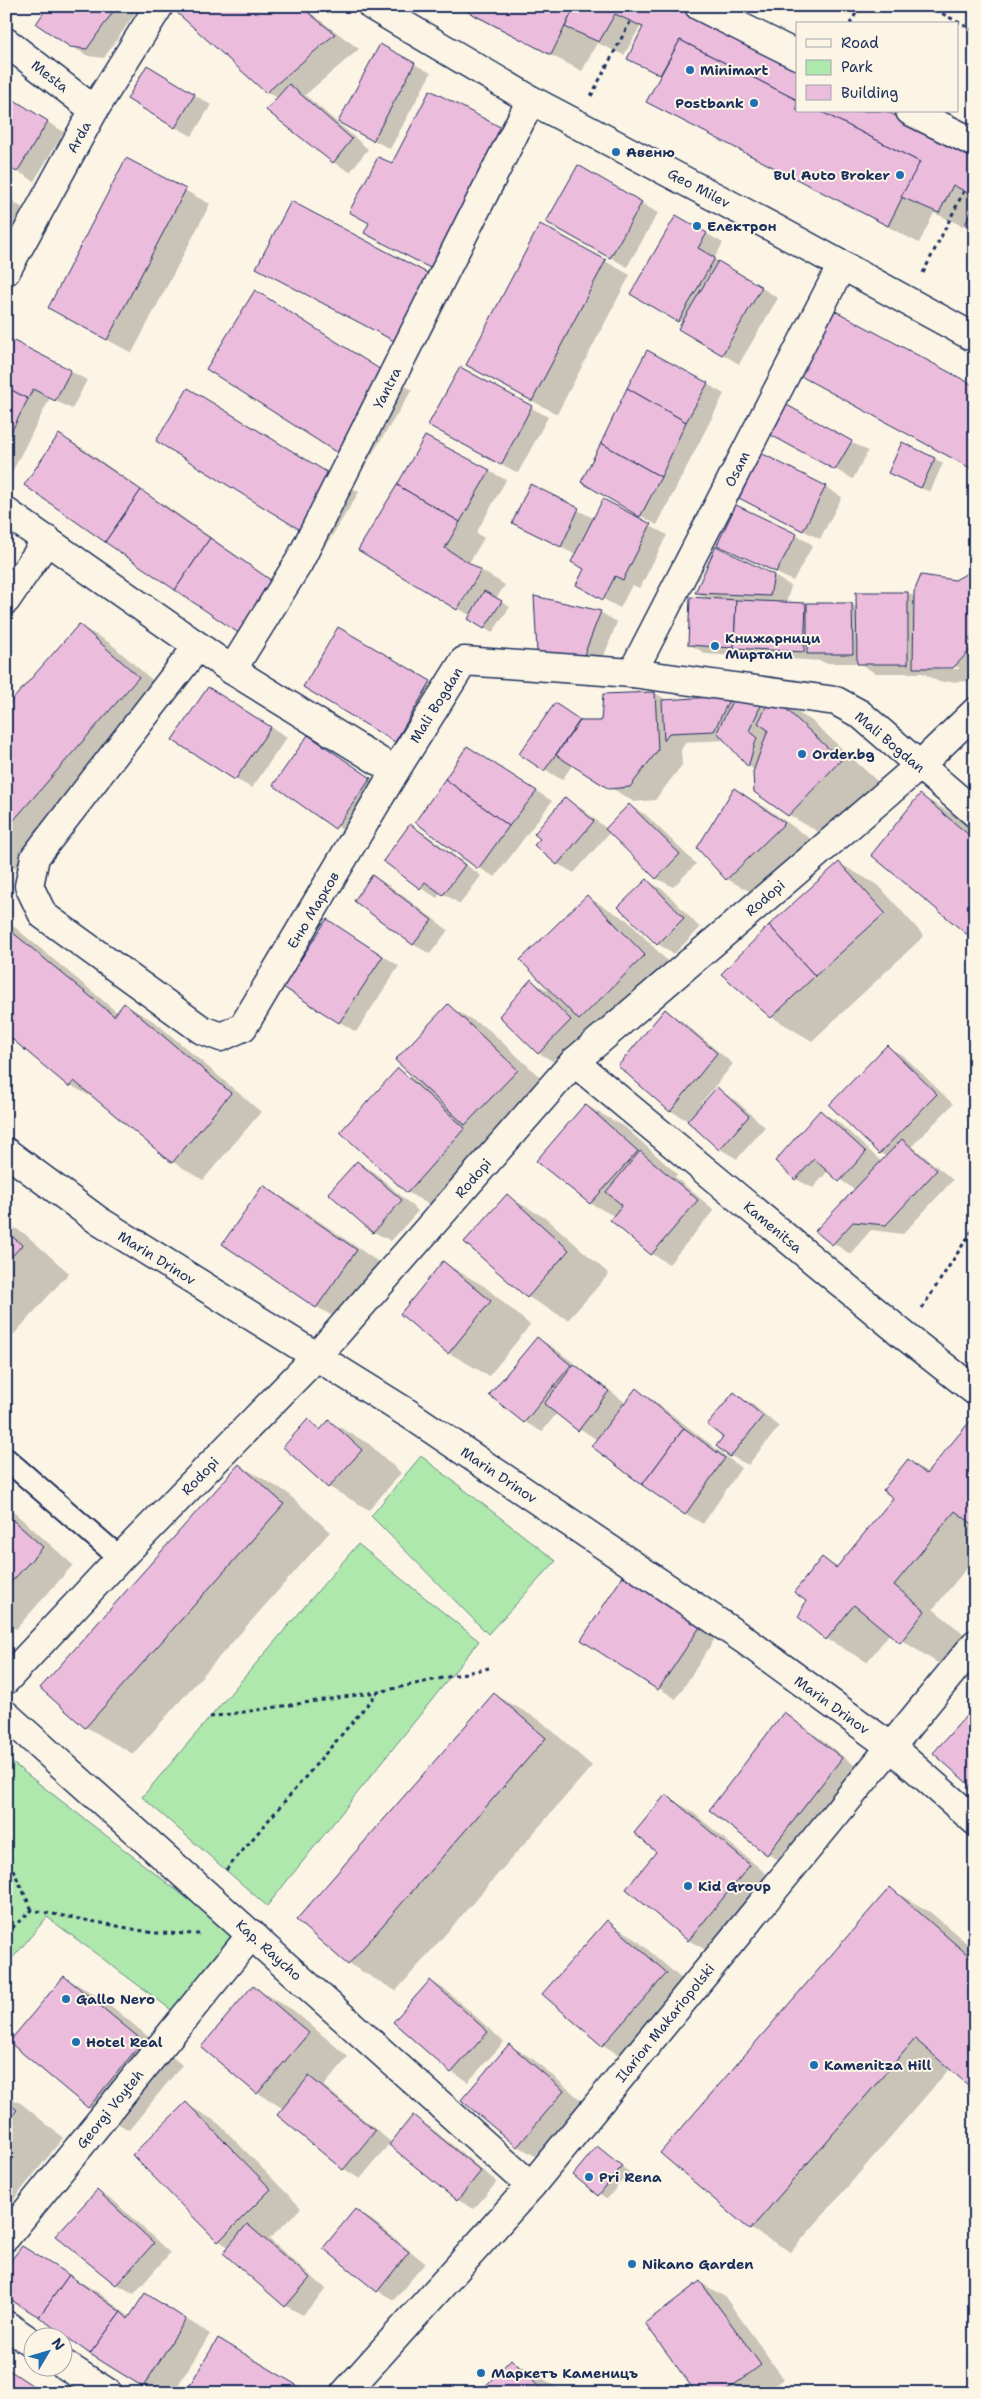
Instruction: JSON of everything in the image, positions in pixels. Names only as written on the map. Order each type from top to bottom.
[{"type":"street","name":"Arda","points":[[6,271],[94,110],[159,6]]},
{"type":"street","name":"Geo Milev","points":[[372,6],[531,100],[842,265],[975,338]]},
{"type":"street","points":[[699,6],[796,54]]},
{"type":"street","name":"Mesta","points":[[6,42],[94,110]]},
{"type":"street","name":"Yantra","points":[[232,670],[299,562],[531,100]]},
{"type":"street","points":[[912,112],[975,143]]},
{"type":"street","name":"Osam","points":[[632,673],[842,265]]},
{"type":"street","points":[[6,512],[232,670],[395,771]]},
{"type":"street","points":[[6,600],[47,540]]},
{"type":"street","name":"Еню Марков","points":[[198,646],[35,857],[29,886],[43,915],[202,1030],[221,1037],[243,1027],[395,771]]},
{"type":"street","name":"Mali Bogdan","points":[[395,771],[464,661],[632,673],[836,702],[860,714],[975,813]]},
{"type":"street","name":"Rodopi","points":[[6,1680],[120,1558],[316,1357],[574,1062],[919,766],[975,712]]},
{"type":"street","name":"Kamenitsa","points":[[574,1062],[904,1336],[975,1391]]},
{"type":"street","name":"Marin Drinov","points":[[6,1152],[99,1221],[417,1419],[746,1641],[891,1747],[975,1821]]},
{"type":"street","name":"Ilarion Makariopolski","points":[[344,2393],[531,2186],[975,1644]]},
{"type":"street","name":"Kap. Raycho","points":[[6,1715],[531,2186]]},
{"type":"street","name":"Georgi Voyteh","points":[[6,2237],[252,1934]]},
{"type":"street","points":[[6,2325],[22,2336]]},
{"type":"street","points":[[72,2370],[108,2393]]},
{"type":"lane","points":[[6,1459],[120,1558]]},
{"type":"path","points":[[851,22],[860,6]]},
{"type":"path","points":[[928,6],[975,31]]},
{"type":"path","points":[[577,124],[630,22]]},
{"type":"path","points":[[908,302],[964,191]]},
{"type":"path","points":[[904,1336],[975,1226]]},
{"type":"path","points":[[210,1717],[378,1692],[489,1668]]},
{"type":"path","points":[[206,1893],[378,1692]]},
{"type":"path","points":[[6,1855],[32,1910]]},
{"type":"path","points":[[6,1933],[32,1910]]},
{"type":"path","points":[[32,1910],[154,1933],[203,1934]]},
{"type":"green space","points":[[421,1456],[556,1561],[488,1634],[371,1516]]},
{"type":"green space","points":[[358,1544],[479,1641],[267,1906],[142,1797]]},
{"type":"green space","points":[[6,1758],[237,1937],[174,2012],[47,1917],[6,1966]]},
{"type":"building","points":[[48,6],[117,6],[87,49],[70,47],[36,24]]},
{"type":"building","points":[[177,6],[300,6],[335,34],[266,93],[174,10]]},
{"type":"building","points":[[457,6],[575,6],[551,55]]},
{"type":"building","points":[[575,6],[679,6],[796,65],[796,99],[680,40],[660,75],[627,59],[643,27],[615,14],[599,42],[565,27]]},
{"type":"building","points":[[680,40],[796,99],[796,112],[822,112],[920,162],[888,226],[646,102]]},
{"type":"building","points":[[380,44],[415,63],[373,141],[338,122]]},
{"type":"building","points":[[147,65],[195,94],[175,128],[127,99]]},
{"type":"building","points":[[289,84],[352,139],[333,163],[266,110]]},
{"type":"building","points":[[430,90],[502,128],[430,268],[364,233],[369,223],[349,212],[378,157],[392,163]]},
{"type":"building","points":[[6,95],[48,121],[17,172],[6,166]]},
{"type":"building","points":[[822,112],[888,112],[975,156],[975,197],[953,185],[939,213],[901,197],[920,162]]},
{"type":"building","points":[[126,158],[186,189],[107,340],[48,308]]},
{"type":"building","points":[[578,165],[642,202],[610,258],[546,222]]},
{"type":"building","points":[[6,197],[13,201],[6,215]]},
{"type":"building","points":[[291,201],[431,275],[396,342],[256,268]]},
{"type":"building","points":[[975,202],[975,229],[965,225]]},
{"type":"building","points":[[676,215],[707,233],[698,248],[715,258],[678,322],[630,294]]},
{"type":"building","points":[[540,224],[606,260],[532,401],[466,365]]},
{"type":"building","points":[[718,261],[762,287],[722,355],[678,329]]},
{"type":"building","points":[[255,290],[389,375],[339,454],[206,369]]},
{"type":"building","points":[[830,308],[975,386],[975,465],[972,469],[795,373]]},
{"type":"building","points":[[6,337],[71,370],[55,401],[33,389],[28,399],[6,387]]},
{"type":"building","points":[[647,350],[708,383],[686,422],[627,388]]},
{"type":"building","points":[[460,367],[532,406],[501,465],[428,425]]},
{"type":"building","points":[[6,387],[28,399],[6,442]]},
{"type":"building","points":[[188,388],[335,477],[302,531],[156,441]]},
{"type":"building","points":[[627,388],[686,422],[661,477],[601,443]]},
{"type":"building","points":[[785,404],[852,441],[835,470],[769,434]]},
{"type":"building","points":[[59,434],[141,490],[105,542],[24,485]]},
{"type":"building","points":[[425,436],[490,470],[460,522],[397,485]]},
{"type":"building","points":[[902,442],[935,458],[921,488],[888,473]]},
{"type":"building","points":[[601,443],[661,477],[640,517],[581,482]]},
{"type":"building","points":[[761,453],[826,486],[803,531],[739,498]]},
{"type":"building","points":[[530,484],[579,508],[561,547],[512,523]]},
{"type":"building","points":[[397,485],[460,522],[445,548],[481,570],[457,610],[358,550]]},
{"type":"building","points":[[141,490],[210,538],[175,590],[105,542]]},
{"type":"building","points":[[603,499],[651,524],[623,580],[615,576],[603,600],[576,585],[584,569],[571,562]]},
{"type":"building","points":[[736,505],[797,534],[776,572],[717,545]]},
{"type":"building","points":[[210,538],[275,583],[240,634],[175,590]]},
{"type":"building","points":[[716,546],[774,575],[770,596],[695,593]]},
{"type":"building","points":[[973,570],[975,572],[975,634],[968,639],[975,645],[953,668],[913,668],[914,592],[921,575],[955,580]]},
{"type":"building","points":[[484,591],[502,601],[484,629],[468,619]]},
{"type":"building","points":[[856,592],[908,592],[908,664],[857,664]]},
{"type":"building","points":[[534,596],[601,611],[582,660],[537,652]]},
{"type":"building","points":[[690,597],[736,600],[734,648],[688,645]]},
{"type":"building","points":[[736,600],[806,603],[804,652],[734,648]]},
{"type":"building","points":[[807,603],[852,603],[853,654],[807,654]]},
{"type":"building","points":[[79,624],[139,677],[6,829],[6,707]]},
{"type":"building","points":[[338,627],[431,681],[395,742],[303,687]]},
{"type":"building","points":[[208,687],[271,727],[235,780],[172,740]]},
{"type":"building","points":[[655,692],[658,750],[630,787],[609,789],[556,755],[580,721],[601,721],[603,694]]},
{"type":"building","points":[[731,696],[714,731],[669,733],[664,741],[662,700]]},
{"type":"building","points":[[772,696],[841,760],[788,816],[754,792],[753,772],[768,730],[758,723]]},
{"type":"building","points":[[734,697],[764,699],[749,731],[757,737],[748,767],[717,732]]},
{"type":"building","points":[[555,703],[580,720],[544,771],[519,754]]},
{"type":"building","points":[[308,735],[371,778],[335,829],[273,785]]},
{"type":"building","points":[[467,746],[537,791],[509,826],[445,779]]},
{"type":"building","points":[[445,779],[509,826],[478,869],[415,822]]},
{"type":"building","points":[[734,788],[785,823],[726,880],[697,848]]},
{"type":"building","points":[[920,794],[975,840],[975,941],[871,855]]},
{"type":"building","points":[[565,797],[594,821],[557,865],[534,845],[540,839],[534,834]]},
{"type":"building","points":[[629,804],[680,854],[656,879],[605,829]]},
{"type":"building","points":[[410,824],[465,865],[443,895],[425,882],[420,889],[383,861]]},
{"type":"building","points":[[839,862],[885,913],[815,976],[769,925]]},
{"type":"building","points":[[372,875],[432,920],[413,945],[354,901]]},
{"type":"building","points":[[647,879],[684,918],[657,945],[618,907]]},
{"type":"building","points":[[587,895],[645,955],[579,1020],[520,960]]},
{"type":"building","points":[[327,919],[383,956],[339,1023],[283,987]]},
{"type":"building","points":[[769,925],[815,976],[771,1018],[721,974]]},
{"type":"building","points":[[6,927],[114,1016],[124,1003],[231,1093],[172,1163],[74,1081],[69,1087],[6,1034]]},
{"type":"building","points":[[531,979],[571,1020],[538,1054],[499,1016]]},
{"type":"building","points":[[448,1004],[518,1070],[465,1125],[395,1060]]},
{"type":"building","points":[[665,1009],[717,1053],[670,1112],[618,1066]]},
{"type":"building","points":[[887,1045],[937,1094],[879,1154],[829,1105]]},
{"type":"building","points":[[398,1068],[465,1128],[407,1193],[340,1132]]},
{"type":"building","points":[[717,1087],[749,1116],[719,1150],[687,1121]]},
{"type":"building","points":[[585,1104],[638,1151],[590,1204],[536,1161]]},
{"type":"building","points":[[820,1110],[866,1152],[839,1182],[814,1159],[795,1180],[775,1161]]},
{"type":"building","points":[[902,1139],[937,1170],[886,1225],[853,1222],[832,1245],[815,1231]]},
{"type":"building","points":[[640,1151],[698,1200],[651,1255],[610,1220],[622,1205],[606,1192]]},
{"type":"building","points":[[357,1161],[402,1200],[373,1233],[328,1193]]},
{"type":"building","points":[[263,1185],[357,1250],[316,1308],[222,1244]]},
{"type":"building","points":[[507,1194],[569,1250],[527,1298],[464,1242]]},
{"type":"building","points":[[6,1231],[22,1245],[6,1263]]},
{"type":"building","points":[[443,1261],[491,1301],[448,1354],[400,1314]]},
{"type":"building","points":[[537,1337],[571,1365],[524,1423],[489,1395]]},
{"type":"building","points":[[574,1364],[609,1391],[578,1431],[544,1404]]},
{"type":"building","points":[[636,1388],[684,1428],[642,1485],[591,1446]]},
{"type":"building","points":[[734,1392],[763,1416],[730,1457],[716,1446],[723,1437],[707,1425]]},
{"type":"building","points":[[308,1419],[320,1430],[329,1420],[362,1450],[328,1488],[283,1447]]},
{"type":"building","points":[[971,1420],[975,1423],[975,1526],[955,1511],[894,1585],[925,1611],[900,1643],[854,1605],[826,1640],[798,1617],[806,1601],[794,1592],[822,1557],[836,1568],[893,1498],[883,1490],[908,1459],[926,1474]]},
{"type":"building","points":[[684,1428],[725,1458],[685,1515],[642,1485]]},
{"type":"building","points":[[239,1464],[284,1504],[85,1728],[40,1688]]},
{"type":"building","points":[[6,1514],[43,1547],[6,1588]]},
{"type":"building","points":[[623,1576],[700,1627],[658,1690],[581,1640]]},
{"type":"building","points":[[494,1693],[546,1738],[348,1965],[296,1920]]},
{"type":"building","points":[[975,1706],[975,1790],[933,1753]]},
{"type":"building","points":[[784,1712],[842,1758],[767,1855],[709,1810]]},
{"type":"building","points":[[666,1794],[750,1865],[688,1941],[626,1889],[656,1852],[634,1833]]},
{"type":"building","name":"Kamenitza Hill","points":[[890,1887],[975,1961],[975,2091],[915,2039],[750,2230],[660,2153]]},
{"type":"building","points":[[607,1920],[667,1973],[602,2046],[542,1994]]},
{"type":"building","name":"Hotel Real","points":[[64,1976],[143,2041],[88,2108],[9,2042]]},
{"type":"building","points":[[430,1980],[488,2032],[451,2073],[393,2022]]},
{"type":"building","points":[[253,1985],[309,2033],[257,2094],[201,2047]]},
{"type":"building","points":[[509,2044],[564,2091],[517,2147],[461,2100]]},
{"type":"building","points":[[309,2076],[375,2131],[343,2170],[277,2115]]},
{"type":"building","points":[[6,2101],[17,2110],[6,2123]]},
{"type":"building","points":[[186,2102],[271,2189],[218,2242],[132,2155]]},
{"type":"building","points":[[413,2115],[481,2171],[457,2201],[389,2145]]},
{"type":"building","points":[[597,2146],[622,2166],[598,2196],[573,2175]]},
{"type":"building","points":[[97,2190],[154,2243],[116,2285],[55,2236]]},
{"type":"building","points":[[355,2209],[409,2252],[377,2292],[323,2248]]},
{"type":"building","points":[[247,2224],[310,2278],[285,2307],[223,2253]]},
{"type":"building","points":[[22,2246],[69,2275],[39,2317],[6,2297],[6,2267]]},
{"type":"building","points":[[69,2275],[121,2312],[90,2354],[72,2341],[72,2326],[51,2326],[39,2317]]},
{"type":"building","points":[[700,2281],[761,2365],[723,2393],[696,2393],[645,2323]]},
{"type":"building","points":[[145,2293],[186,2319],[143,2387],[90,2354],[121,2312],[128,2319]]},
{"type":"building","points":[[218,2338],[303,2389],[301,2393],[185,2393]]},
{"type":"building","points":[[511,2359],[545,2393],[479,2393]]},
{"type":"building","points":[[6,2368],[44,2393],[6,2393]]},
{"type":"place","name":"Minimart","points":[[690,70]]},
{"type":"place","name":"Postbank","points":[[754,103]]},
{"type":"place","name":"Авеню","points":[[616,152]]},
{"type":"place","name":"Bul Auto Broker","points":[[900,175]]},
{"type":"place","name":"Електрон","points":[[697,226]]},
{"type":"place","name":"Книжарници Миртани","points":[[715,646]]},
{"type":"place","name":"Order.bg","points":[[802,754]]},
{"type":"place","name":"Kid Group","points":[[688,1886]]},
{"type":"place","name":"Gallo Nero","points":[[66,1999]]},
{"type":"place","name":"Hotel Real","points":[[76,2042]]},
{"type":"place","name":"Kamenitza Hill","points":[[814,2065]]},
{"type":"place","name":"Pri Rena","points":[[589,2177]]},
{"type":"place","name":"Nikano Garden","points":[[632,2264]]},
{"type":"place","name":"Маркетъ Каменицъ","points":[[481,2373]]}]
